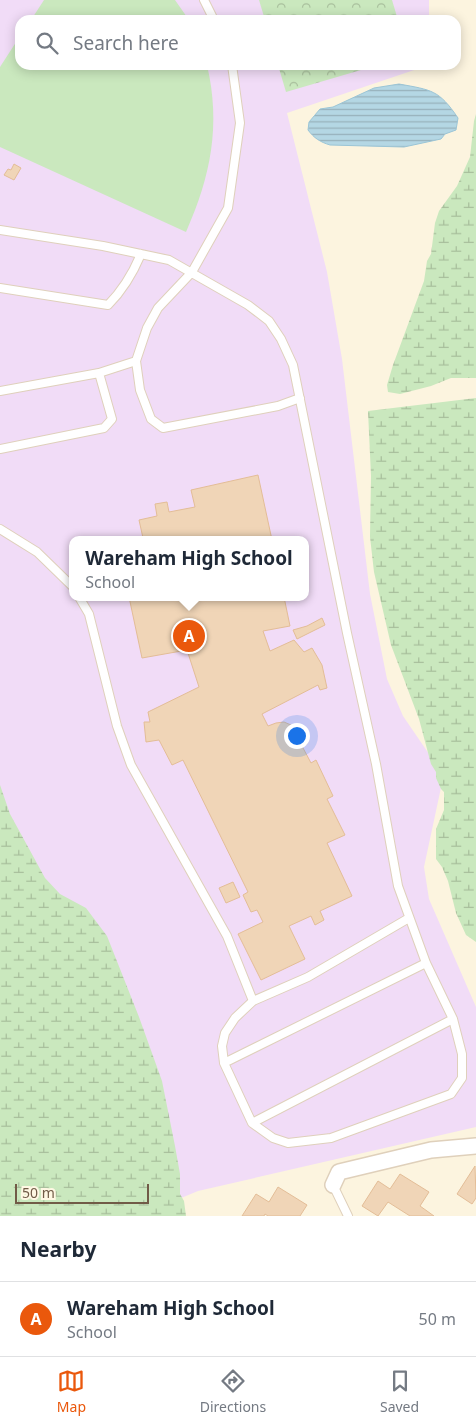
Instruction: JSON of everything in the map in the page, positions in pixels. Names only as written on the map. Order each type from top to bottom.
[{"type":"street","points":[[333,1185],[339,1172],[431,1150],[476,1146]]},
{"type":"lane","points":[[207,1],[212,15]]},
{"type":"lane","points":[[233,70],[240,123],[228,208],[192,272],[158,308],[147,328],[136,361],[140,390],[151,419],[163,428],[278,406],[300,398]]},
{"type":"lane","points":[[0,230],[103,246],[168,260],[248,305],[269,321],[281,339],[293,365],[347,633],[376,764],[398,886],[426,964],[453,1019],[462,1054],[462,1078],[451,1094],[332,1138],[288,1143],[273,1138],[252,1123],[224,1062],[222,1046],[225,1033],[235,1018],[253,1001],[308,976],[409,918]]},
{"type":"lane","points":[[0,288],[108,305],[116,297],[134,270],[142,254]]},
{"type":"lane","points":[[0,392],[99,373],[136,361]]},
{"type":"lane","points":[[0,449],[104,428],[112,419],[99,373]]},
{"type":"lane","points":[[0,529],[37,552],[69,583]]},
{"type":"lane","points":[[82,601],[89,614],[116,726],[131,765],[227,936],[253,1001]]},
{"type":"lane","points":[[224,1062],[426,964]]},
{"type":"lane","points":[[252,1123],[453,1019]]},
{"type":"lane","points":[[333,1185],[348,1216]]},
{"type":"shaded area","points":[[0,0],[429,0],[429,15],[15,15],[15,70],[414,70],[287,113],[327,272],[342,359],[370,594],[387,679],[403,716],[440,770],[442,783],[424,867],[429,899],[476,1007],[476,1127],[198,1191],[138,1216],[0,1216]]},
{"type":"green space","points":[[44,0],[175,0],[186,15],[34,15]]},
{"type":"green space","points":[[259,0],[392,0],[396,15],[264,15]]},
{"type":"green space","points":[[15,44],[15,70],[208,70],[213,109],[211,150],[202,191],[186,232],[0,147],[0,67]]},
{"type":"green space","points":[[279,70],[361,70],[286,92]]},
{"type":"green space","points":[[476,114],[476,378],[451,378],[431,386],[400,394],[388,392],[387,385],[393,365],[424,281],[439,211],[457,186],[470,157]]},
{"type":"green space","points":[[476,398],[476,942],[466,935],[456,913],[448,881],[436,859],[436,829],[444,810],[444,792],[436,778],[436,772],[431,764],[419,719],[391,645],[374,572],[370,537],[371,476],[368,411]]},
{"type":"green space","points":[[0,785],[10,814],[45,878],[60,894],[86,908],[107,936],[162,1081],[180,1174],[180,1194],[184,1201],[186,1216],[0,1216]]},
{"type":"water","points":[[399,84],[427,90],[440,97],[458,118],[456,130],[445,134],[441,139],[404,147],[330,145],[323,143],[308,130],[309,122],[320,109],[333,107],[374,88]]},
{"type":"building","points":[[14,164],[21,168],[14,180],[4,175],[8,169],[11,170]]},
{"type":"building","points":[[258,475],[271,536],[143,536],[139,520],[157,516],[155,504],[167,502],[169,512],[195,507],[191,490]]},
{"type":"building","points":[[130,601],[285,601],[290,626],[263,631],[270,651],[294,640],[304,652],[312,648],[322,665],[327,688],[320,690],[318,685],[262,714],[268,726],[284,722],[298,728],[305,738],[307,744],[302,746],[311,763],[316,760],[333,796],[327,799],[345,835],[327,843],[352,896],[320,911],[324,920],[315,925],[311,916],[289,926],[305,959],[261,980],[238,934],[263,922],[257,910],[251,912],[243,895],[248,892],[183,760],[172,765],[159,740],[146,742],[144,722],[150,722],[148,712],[199,687],[187,650],[142,658]]},
{"type":"building","points":[[322,618],[325,625],[297,639],[293,630],[307,626]]},
{"type":"building","points":[[233,882],[240,897],[226,903],[219,888]]},
{"type":"building","points":[[475,1166],[476,1198],[472,1204],[457,1194]]},
{"type":"building","points":[[400,1174],[429,1192],[420,1206],[434,1216],[410,1216],[388,1202],[378,1216],[362,1206],[378,1181],[390,1189]]},
{"type":"building","points":[[278,1187],[307,1205],[300,1216],[268,1216],[265,1214],[264,1216],[242,1216],[256,1194],[269,1202]]},
{"type":"place","name":"Wareham High School","points":[[189,636]]}]
